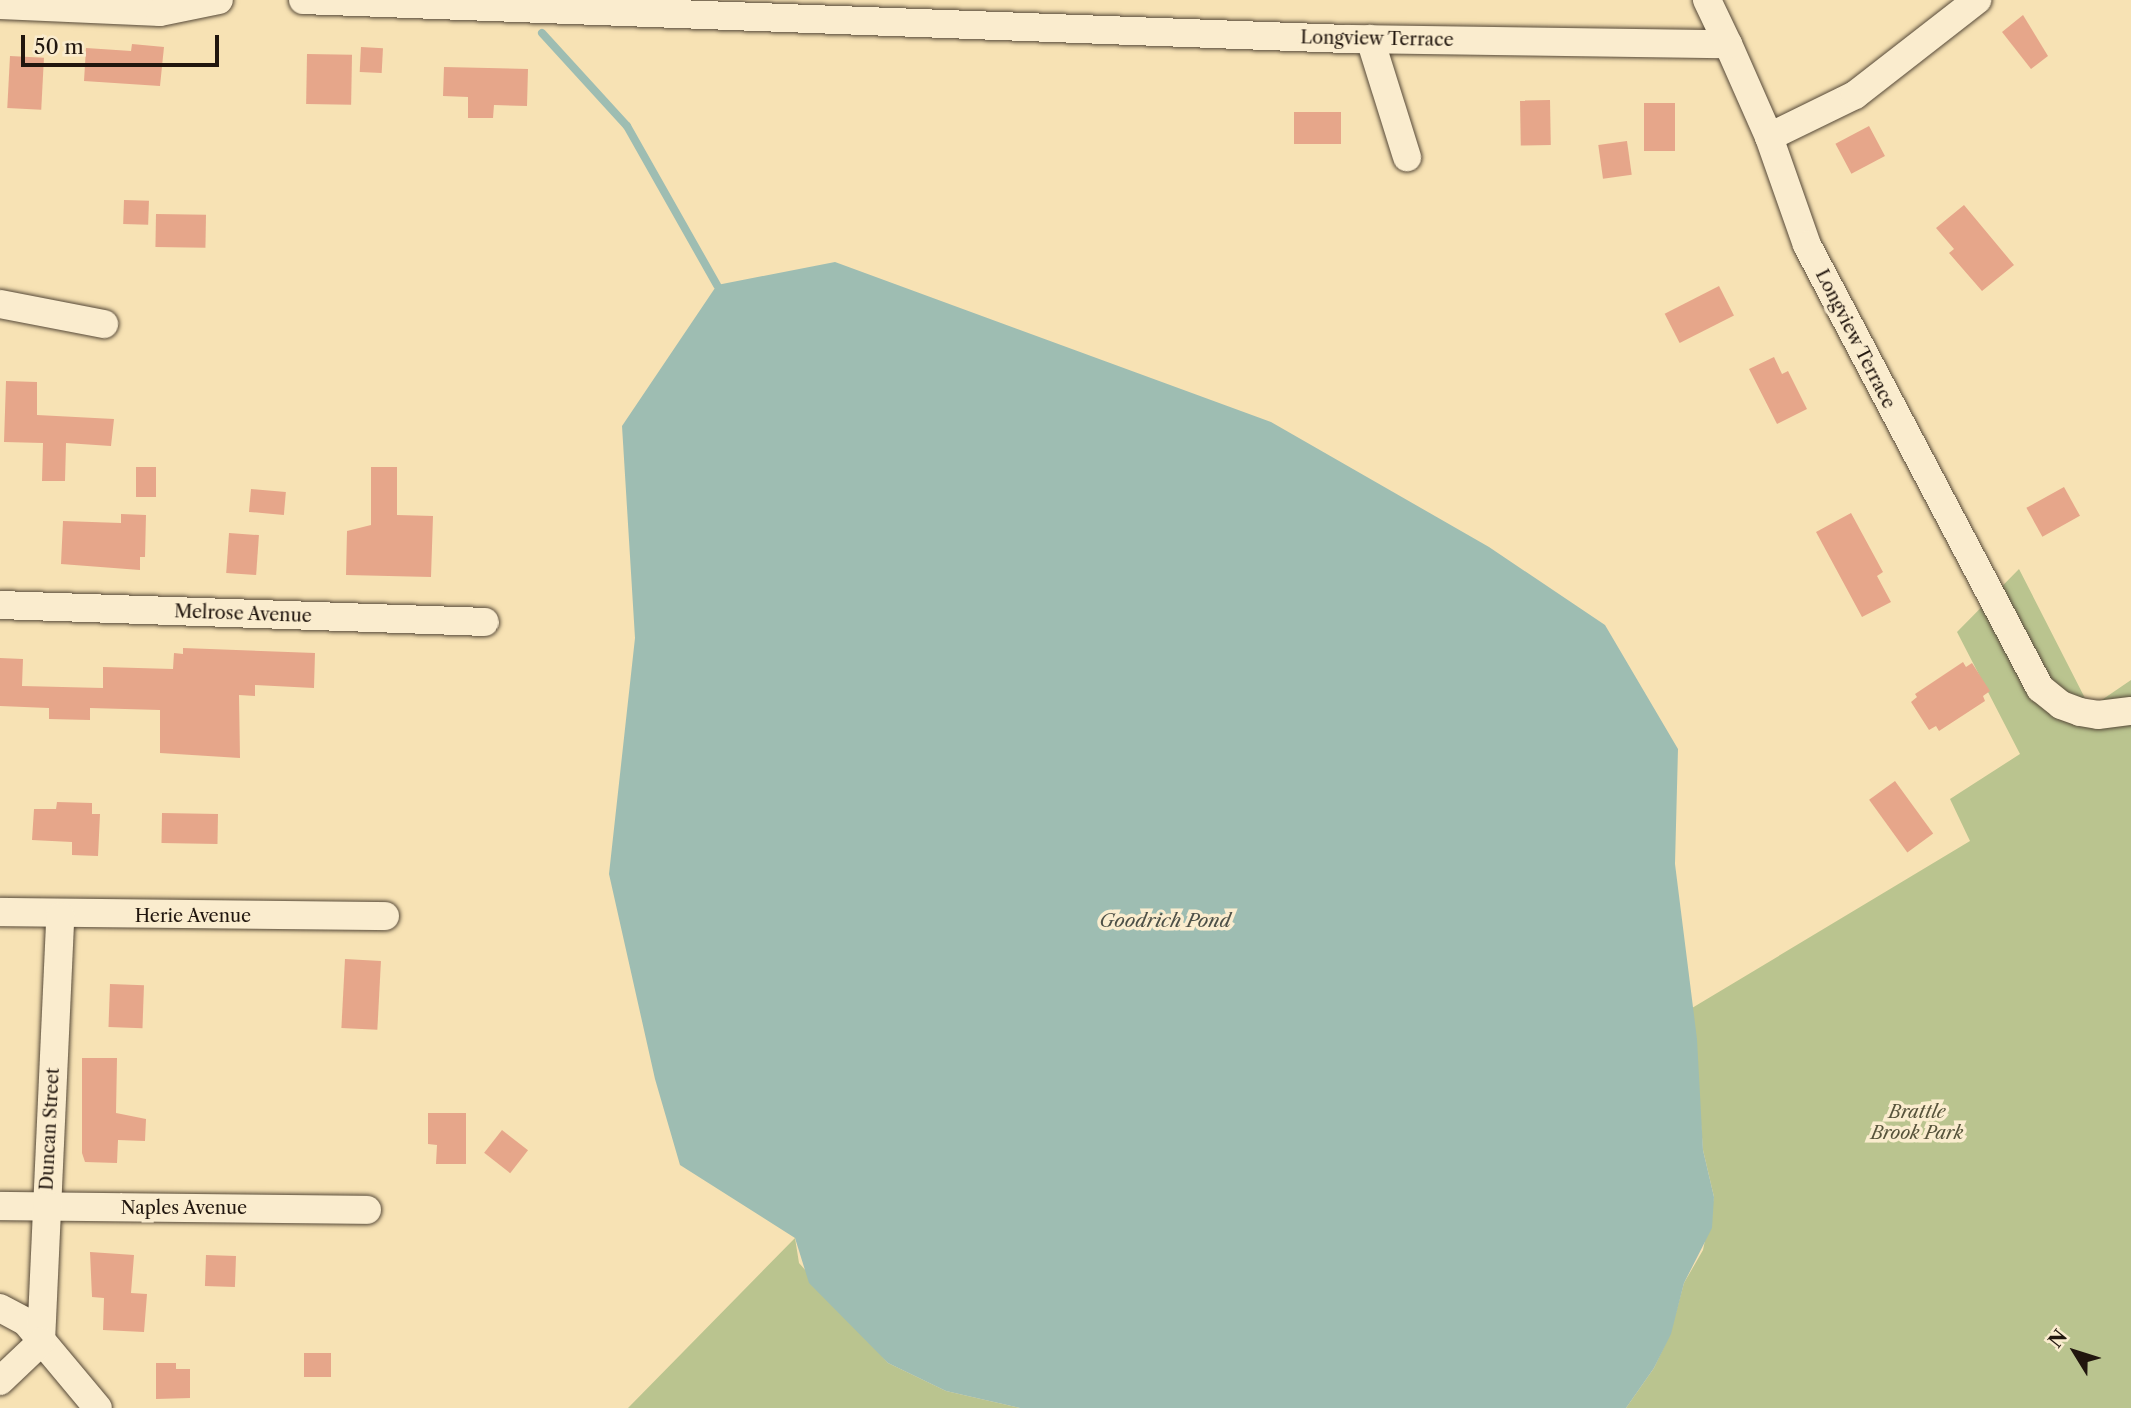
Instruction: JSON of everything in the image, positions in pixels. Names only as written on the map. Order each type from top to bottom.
[{"type":"street","points":[[0,5],[160,12],[219,0]]},
{"type":"street","name":"Longview Terrace","points":[[303,0],[1370,39],[1728,44],[1769,137],[1807,246],[2045,694],[2061,705],[2098,715],[2131,711]]},
{"type":"street","points":[[1707,0],[1728,44]]},
{"type":"street","points":[[1769,137],[1855,95],[1978,0]]},
{"type":"street","points":[[1370,39],[1407,157]]},
{"type":"street","points":[[0,304],[104,324]]},
{"type":"street","name":"Melrose Avenue","points":[[0,605],[485,622]]},
{"type":"street","name":"Herie Avenue","points":[[0,912],[60,916],[385,916]]},
{"type":"street","name":"Duncan Street","points":[[41,1342],[60,916]]},
{"type":"street","name":"Naples Avenue","points":[[0,1206],[367,1210]]},
{"type":"street","points":[[0,1308],[26,1322],[98,1408]]},
{"type":"street","points":[[0,1381],[41,1342]]},
{"type":"green space","name":"Brattle Brook Park","points":[[2019,569],[2090,708],[2131,680],[2131,1408],[1626,1408],[1654,1368],[1670,1334],[1684,1283],[1703,1250],[1714,1197],[1703,1150],[1692,1008],[1970,841],[1950,799],[2020,754],[1957,632]]},
{"type":"green space","points":[[795,1238],[799,1263],[888,1363],[946,1391],[1020,1408],[628,1408]]},
{"type":"water","name":"Goodrich Pond","points":[[835,262],[1271,422],[1489,547],[1605,625],[1678,749],[1675,864],[1697,1039],[1703,1150],[1714,1197],[1712,1228],[1684,1283],[1671,1334],[1654,1368],[1626,1408],[1020,1408],[946,1391],[888,1363],[809,1283],[795,1238],[680,1165],[655,1079],[609,874],[635,638],[622,426],[717,285]]},
{"type":"building","points":[[2023,15],[2048,56],[2031,69],[2002,32]]},
{"type":"building","points":[[132,44],[164,47],[160,86],[84,81],[86,48],[131,51]]},
{"type":"building","points":[[361,47],[383,48],[382,73],[360,72]]},
{"type":"building","points":[[307,54],[352,55],[351,105],[306,104]]},
{"type":"building","points":[[10,56],[44,58],[41,110],[7,108]]},
{"type":"building","points":[[444,67],[528,69],[527,106],[494,105],[493,118],[468,118],[468,97],[443,96]]},
{"type":"building","points":[[1550,100],[1551,145],[1521,146],[1520,101]]},
{"type":"building","points":[[1644,103],[1675,103],[1675,151],[1644,151]]},
{"type":"building","points":[[1294,112],[1341,112],[1341,144],[1294,144]]},
{"type":"building","points":[[1869,126],[1885,156],[1851,174],[1835,144]]},
{"type":"building","points":[[1627,141],[1632,175],[1603,179],[1598,145]]},
{"type":"building","points":[[124,200],[149,201],[148,225],[123,224]]},
{"type":"building","points":[[1964,205],[2014,265],[1982,291],[1949,253],[1954,249],[1936,228]]},
{"type":"building","points":[[156,214],[206,215],[205,248],[155,247]]},
{"type":"building","points":[[1719,286],[1734,315],[1680,343],[1665,314]]},
{"type":"building","points":[[1774,357],[1782,374],[1788,371],[1807,409],[1777,424],[1749,369]]},
{"type":"building","points":[[6,381],[37,382],[37,415],[114,419],[111,446],[66,443],[65,481],[42,481],[43,443],[4,442]]},
{"type":"building","points":[[136,467],[156,467],[156,497],[136,497]]},
{"type":"building","points":[[371,467],[397,467],[397,515],[433,516],[431,577],[346,575],[347,531],[371,525]]},
{"type":"building","points":[[2064,487],[2080,516],[2042,537],[2026,508]]},
{"type":"building","points":[[251,489],[286,492],[284,515],[249,512]]},
{"type":"building","points":[[1851,513],[1883,572],[1877,576],[1891,602],[1862,617],[1816,532]]},
{"type":"building","points":[[121,514],[146,515],[145,557],[140,557],[140,570],[61,564],[63,521],[121,523]]},
{"type":"building","points":[[229,533],[259,535],[256,575],[226,573]]},
{"type":"building","points":[[183,648],[315,653],[314,688],[255,685],[255,696],[239,695],[240,758],[160,753],[160,710],[90,708],[90,720],[49,719],[49,708],[0,706],[0,658],[23,659],[22,686],[103,688],[103,667],[173,669],[174,653],[183,654]]},
{"type":"building","points":[[1963,662],[1966,667],[1972,663],[1990,691],[1983,696],[1985,701],[1939,731],[1936,726],[1929,730],[1911,702],[1917,697],[1915,694]]},
{"type":"building","points":[[1895,781],[1933,834],[1907,852],[1869,800]]},
{"type":"building","points":[[57,802],[92,803],[92,814],[100,814],[98,856],[72,855],[72,842],[32,840],[34,809],[56,809]]},
{"type":"building","points":[[162,813],[218,814],[217,844],[161,843]]},
{"type":"building","points":[[345,959],[381,961],[377,1030],[341,1028]]},
{"type":"building","points":[[110,984],[144,985],[142,1028],[108,1027]]},
{"type":"building","points":[[82,1058],[117,1058],[116,1113],[146,1119],[145,1141],[118,1140],[117,1163],[85,1162],[82,1153]]},
{"type":"building","points":[[428,1113],[466,1113],[466,1164],[436,1164],[437,1145],[428,1144]]},
{"type":"building","points":[[502,1130],[528,1150],[510,1173],[484,1153]]},
{"type":"building","points":[[90,1252],[134,1255],[131,1293],[147,1294],[144,1332],[103,1330],[104,1298],[92,1297]]},
{"type":"building","points":[[206,1255],[236,1256],[235,1287],[205,1286]]},
{"type":"building","points":[[304,1353],[331,1353],[331,1377],[304,1377]]},
{"type":"building","points":[[156,1363],[176,1363],[176,1369],[190,1369],[190,1398],[156,1399]]},
{"type":"waterway","points":[[542,33],[627,126],[717,285]]}]
